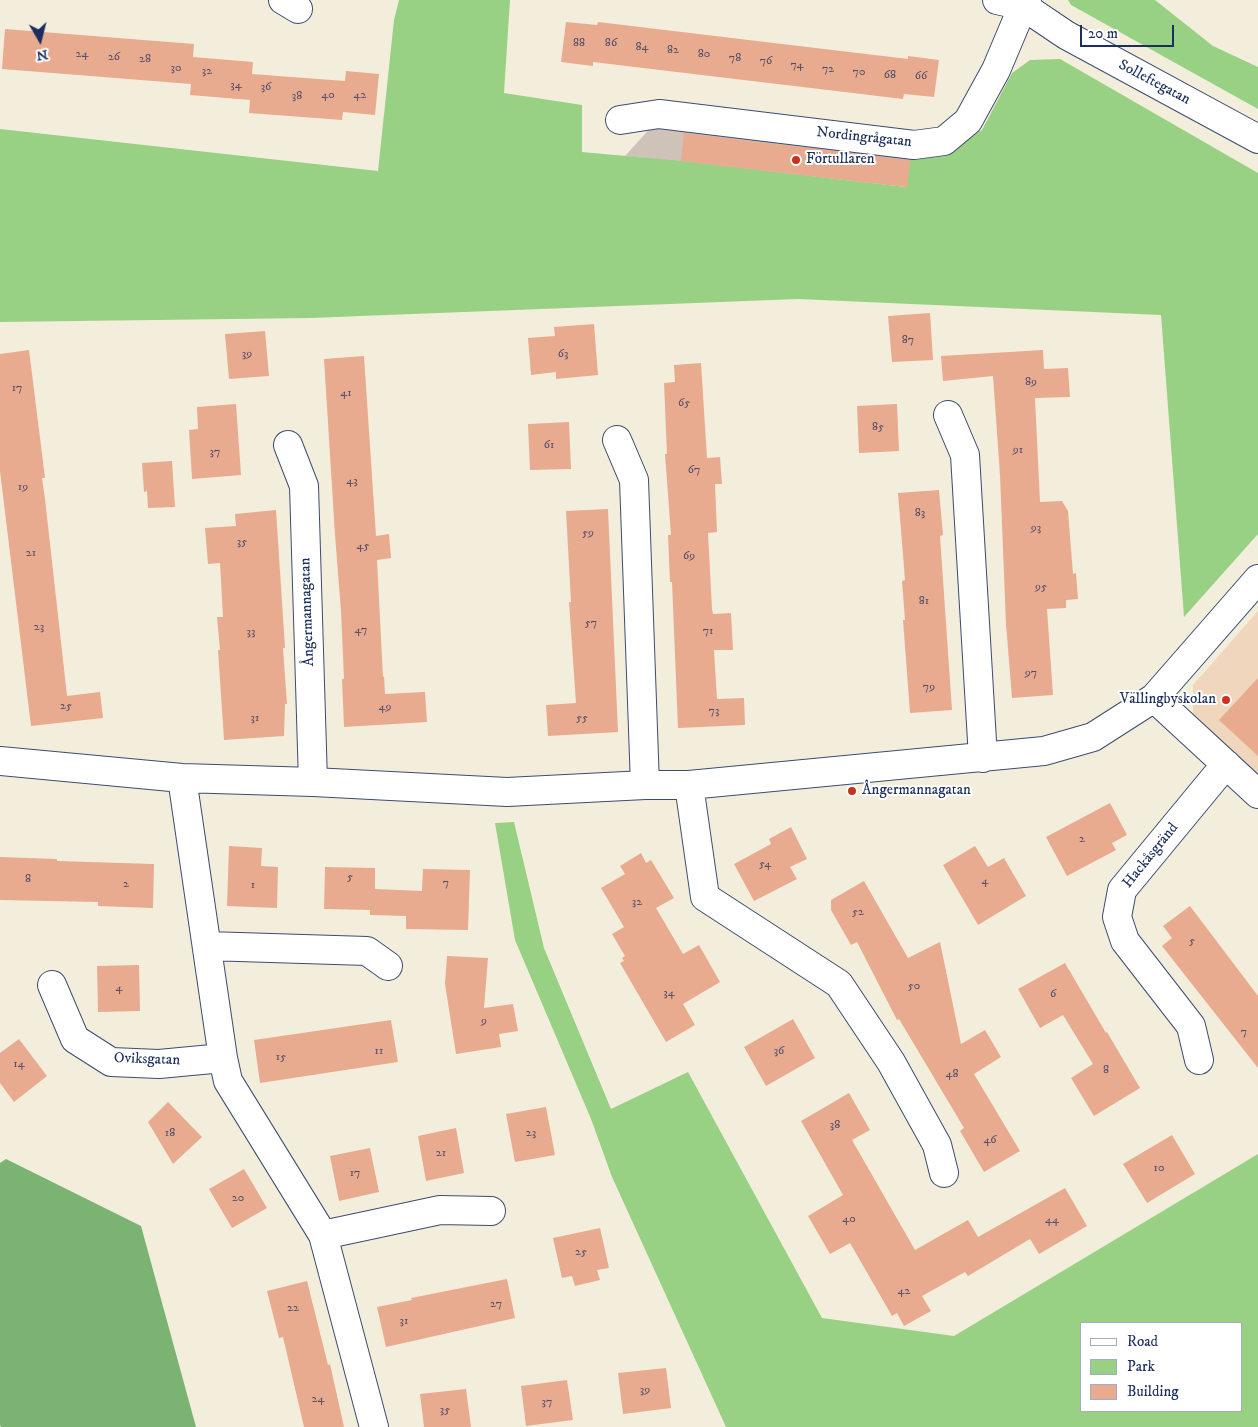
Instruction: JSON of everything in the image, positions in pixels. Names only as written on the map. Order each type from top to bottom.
[{"type":"street","name":"Nordingrågatan","points":[[620,120],[659,114],[914,144],[944,141],[968,120],[996,70],[1015,2]]},
{"type":"street","name":"Solleftegatan","points":[[1015,2],[1066,35],[1258,139]]},
{"type":"street","points":[[948,416],[965,455],[983,758]]},
{"type":"street","points":[[618,440],[634,480],[645,785]]},
{"type":"street","name":"Ångermannagatan","points":[[288,445],[304,486],[313,782]]},
{"type":"street","points":[[0,761],[182,778],[313,782],[507,792],[645,785],[689,785],[1044,751],[1092,737],[1154,698],[1258,579]]},
{"type":"street","points":[[1154,698],[1258,794]]},
{"type":"street","name":"Hackåsgränd","points":[[1199,1060],[1191,1026],[1125,941],[1117,917],[1122,890],[1226,764]]},
{"type":"street","points":[[182,778],[228,1081],[324,1235],[374,1427]]},
{"type":"street","points":[[689,785],[705,897],[839,984],[896,1070],[937,1145],[944,1174]]},
{"type":"street","points":[[207,946],[368,951],[388,966]]},
{"type":"street","name":"Oviksgatan","points":[[52,985],[76,1039],[111,1062],[159,1064],[223,1058]]},
{"type":"street","points":[[324,1235],[440,1210],[492,1211]]},
{"type":"shaded area","name":"Förtullaren","points":[[654,124],[910,158],[907,187],[625,156]]},
{"type":"shaded area","name":"Vällingbyskolan","points":[[1258,611],[1258,777],[1193,716],[1193,685]]},
{"type":"green space","points":[[399,0],[510,0],[504,93],[582,105],[582,152],[681,161],[906,187],[910,158],[948,152],[982,130],[1012,73],[1030,60],[1060,59],[1258,173],[1258,534],[1184,617],[1161,315],[798,299],[310,318],[0,322],[0,129],[378,171],[394,20]]},
{"type":"green space","points":[[1068,0],[1155,0],[1213,46],[1258,67],[1258,109],[1071,5]]},
{"type":"green space","points":[[514,822],[544,948],[611,1109],[688,1072],[822,1318],[954,1336],[1258,1154],[1258,1427],[726,1427],[612,1177],[591,1119],[515,940],[495,823]]},
{"type":"green space","points":[[6,1159],[141,1226],[196,1427],[1,1427],[0,1163]]},
{"type":"building","points":[[566,22],[597,25],[598,22],[908,59],[908,56],[939,60],[934,97],[904,94],[903,99],[593,62],[593,66],[561,62]]},
{"type":"building","points":[[5,29],[194,44],[193,57],[253,62],[252,74],[345,81],[346,71],[379,74],[375,115],[343,112],[342,120],[249,113],[250,100],[190,95],[191,84],[2,69]]},
{"type":"building","name":"Förtullaren","points":[[684,133],[910,160],[907,187],[681,161]]},
{"type":"building","points":[[930,313],[933,360],[892,362],[888,316]]},
{"type":"building","points":[[594,324],[598,375],[556,379],[556,372],[531,375],[528,338],[555,336],[554,327]]},
{"type":"building","points":[[265,331],[269,376],[229,379],[225,334]]},
{"type":"building","points":[[29,350],[45,478],[42,478],[67,696],[100,692],[103,718],[31,726],[0,471],[0,354]]},
{"type":"building","points":[[1043,350],[1044,369],[1068,368],[1070,397],[1035,398],[1040,502],[1062,501],[1068,511],[1073,574],[1076,573],[1078,599],[1066,600],[1066,608],[1047,609],[1053,695],[1012,698],[1006,624],[1000,475],[993,376],[943,381],[941,356]]},
{"type":"building","points":[[364,356],[376,536],[389,534],[391,558],[377,560],[385,694],[425,692],[427,722],[344,727],[341,611],[324,359]]},
{"type":"building","points":[[701,363],[707,458],[720,457],[722,484],[715,484],[717,532],[708,533],[712,609],[713,614],[731,613],[733,650],[714,650],[717,699],[744,698],[745,725],[678,728],[672,582],[670,582],[668,535],[671,535],[665,454],[667,454],[664,383],[675,382],[674,365]]},
{"type":"building","points":[[236,404],[241,475],[192,479],[189,430],[198,429],[197,407]]},
{"type":"building","points":[[897,404],[899,451],[859,453],[857,406]]},
{"type":"building","points":[[569,422],[571,469],[530,470],[528,424]]},
{"type":"building","points":[[172,461],[175,507],[148,508],[147,491],[144,492],[142,463]]},
{"type":"building","points":[[939,490],[943,535],[940,536],[952,710],[910,713],[903,620],[905,620],[902,581],[905,580],[898,493]]},
{"type":"building","points":[[608,509],[618,732],[548,736],[546,705],[576,703],[569,602],[571,602],[566,511]]},
{"type":"building","points":[[276,510],[287,704],[285,704],[284,736],[224,740],[217,617],[223,617],[220,563],[208,564],[205,528],[236,526],[235,514]]},
{"type":"building","points":[[1258,678],[1258,756],[1219,720]]},
{"type":"building","points":[[1110,803],[1127,835],[1112,843],[1116,850],[1067,876],[1046,837]]},
{"type":"building","points":[[791,827],[807,859],[790,867],[797,879],[754,901],[734,864],[771,844],[769,839]]},
{"type":"building","points":[[229,846],[262,848],[261,866],[278,867],[277,908],[227,906]]},
{"type":"building","points":[[975,846],[988,867],[1004,858],[1026,896],[978,925],[943,865]]},
{"type":"building","points":[[641,853],[646,863],[651,860],[674,898],[656,908],[683,954],[699,945],[720,982],[683,1004],[695,1025],[666,1042],[620,963],[624,961],[622,958],[625,956],[612,934],[624,927],[601,888],[625,874],[620,866]]},
{"type":"building","points":[[0,857],[154,864],[153,908],[98,906],[98,902],[0,900]]},
{"type":"building","points":[[325,867],[375,868],[375,889],[422,891],[423,869],[470,870],[468,930],[406,929],[406,916],[370,915],[370,910],[324,909]]},
{"type":"building","points":[[864,881],[908,958],[940,942],[961,1044],[985,1030],[1001,1057],[974,1074],[1020,1151],[984,1172],[960,1131],[964,1128],[899,1019],[897,1020],[857,942],[851,945],[831,910],[831,900]]},
{"type":"building","points":[[1190,906],[1258,996],[1258,1068],[1162,946],[1172,938],[1163,926]]},
{"type":"building","points":[[447,956],[488,958],[484,1008],[513,1004],[518,1031],[499,1034],[501,1047],[456,1054],[445,984]]},
{"type":"building","points":[[1065,963],[1140,1088],[1094,1116],[1071,1078],[1093,1064],[1063,1015],[1040,1028],[1018,989]]},
{"type":"building","points":[[139,965],[140,1011],[98,1012],[97,966]]},
{"type":"building","points":[[793,1019],[815,1058],[766,1086],[744,1047]]},
{"type":"building","points":[[391,1020],[398,1062],[260,1083],[254,1040]]},
{"type":"building","points":[[19,1039],[47,1076],[14,1102],[0,1083],[0,1053]]},
{"type":"building","points":[[849,1093],[870,1130],[852,1140],[915,1250],[968,1220],[978,1237],[1065,1188],[1087,1226],[1039,1254],[1030,1239],[968,1276],[965,1272],[922,1296],[931,1311],[904,1326],[897,1313],[892,1316],[850,1243],[830,1254],[808,1216],[843,1195],[801,1121]]},
{"type":"building","points":[[168,1102],[202,1137],[173,1164],[148,1122]]},
{"type":"building","points":[[546,1107],[555,1155],[515,1162],[506,1114]]},
{"type":"building","points":[[456,1128],[464,1173],[426,1181],[418,1136]]},
{"type":"building","points":[[1172,1135],[1195,1174],[1147,1203],[1123,1164]]},
{"type":"building","points":[[370,1148],[379,1192],[339,1201],[330,1156]]},
{"type":"building","points":[[244,1169],[267,1208],[232,1228],[209,1189]]},
{"type":"building","points":[[600,1228],[609,1268],[597,1270],[600,1280],[575,1286],[572,1276],[562,1278],[553,1238]]},
{"type":"building","points":[[507,1279],[515,1318],[386,1347],[377,1307],[412,1300],[411,1298]]},
{"type":"building","points":[[307,1281],[328,1365],[330,1364],[344,1427],[304,1427],[283,1337],[279,1338],[267,1291]]},
{"type":"building","points":[[666,1368],[671,1408],[623,1414],[618,1373]]},
{"type":"building","points":[[567,1380],[573,1420],[526,1426],[521,1386]]},
{"type":"building","points":[[466,1389],[471,1427],[424,1427],[420,1394]]},
{"type":"place","name":"Förtullaren","points":[[796,160]]},
{"type":"place","name":"Vällingbyskolan","points":[[1226,700]]},
{"type":"place","name":"Ångermannagatan","points":[[852,791]]}]
